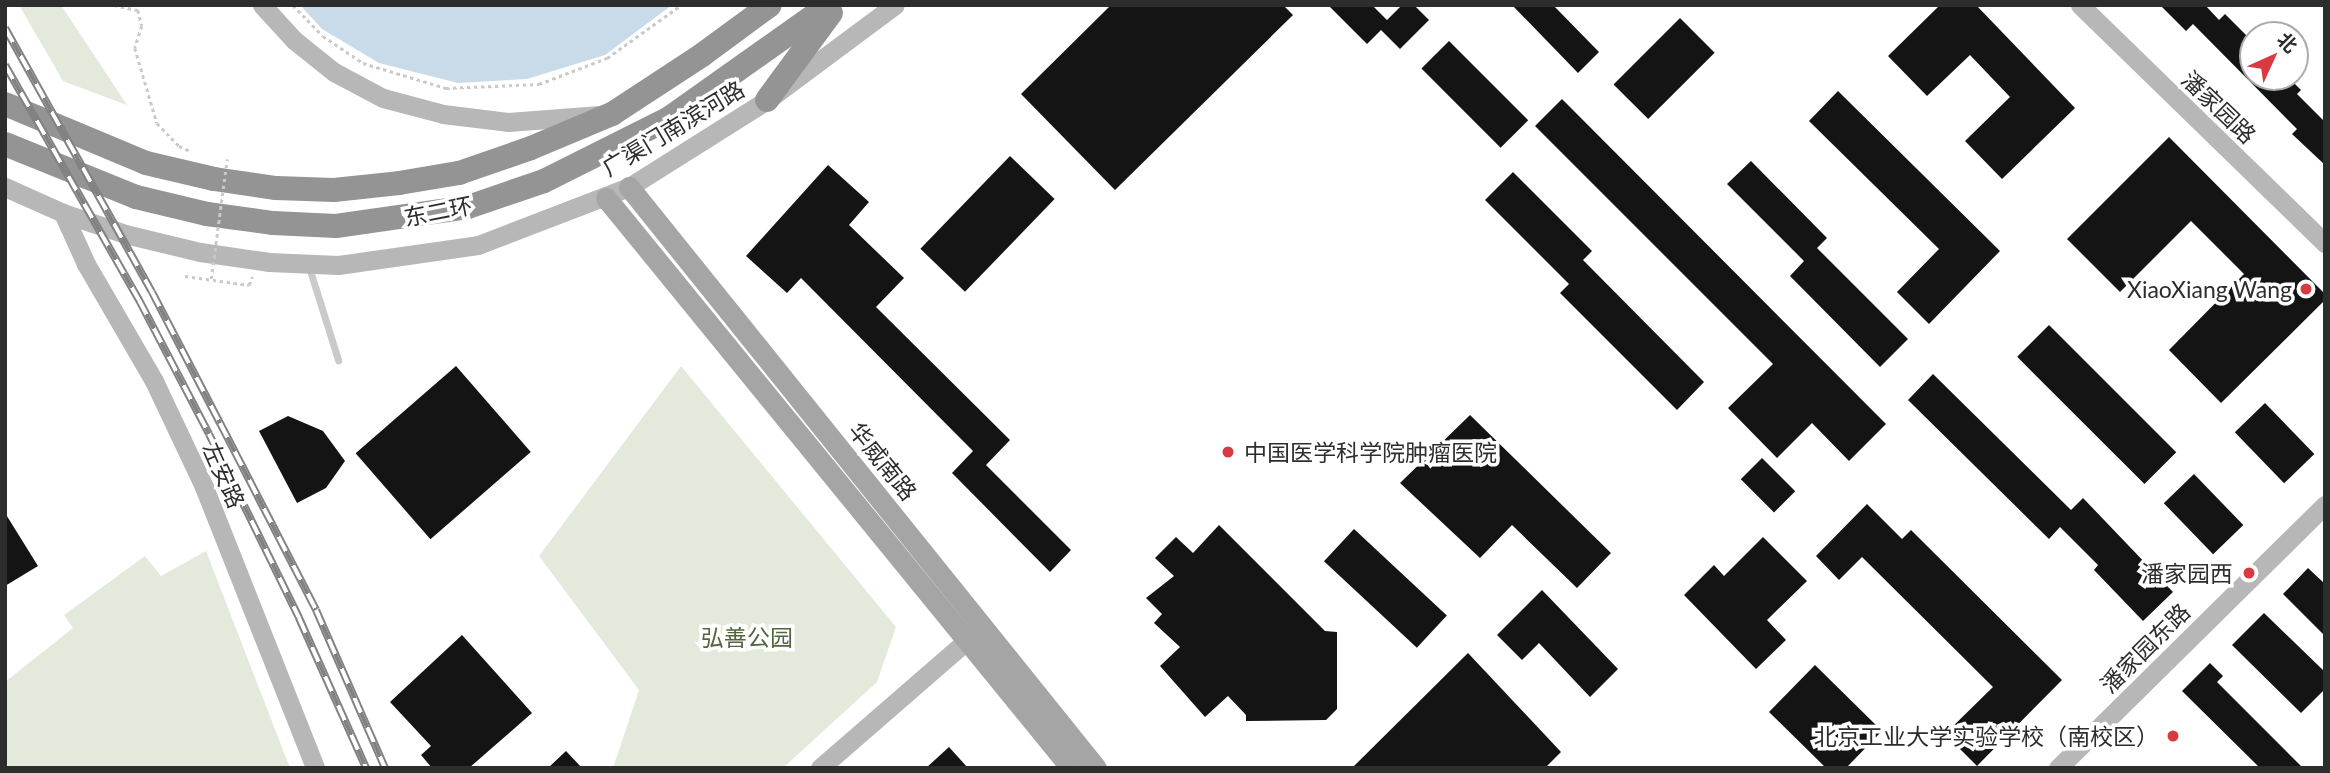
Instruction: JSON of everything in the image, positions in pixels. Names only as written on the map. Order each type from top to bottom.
[{"type":"highway","name":"东二环","points":[[10,105],[146,163],[238,183],[334,190],[460,173],[531,148],[612,114],[770,5]]},
{"type":"highway","name":"东二环","points":[[5,144],[136,197],[207,214],[273,223],[336,226],[468,207],[544,181],[668,119],[829,5]]},
{"type":"highway","points":[[767,100],[836,5]]},
{"type":"main road","name":"华威南路","points":[[629,187],[1096,768]]},
{"type":"main road","name":"华威南路","points":[[606,198],[1071,768]]},
{"type":"street","points":[[262,5],[294,40],[334,72],[383,98],[443,114],[508,122],[612,114]]},
{"type":"street","name":"广渠门南滨河路","points":[[5,187],[63,213],[125,234],[200,252],[269,262],[338,264],[478,245],[629,187],[767,100],[895,5]]},
{"type":"street","name":"潘家园路","points":[[2080,5],[2325,243]]},
{"type":"street","name":"左安路","points":[[63,213],[86,264],[154,381],[204,487],[315,768]]},
{"type":"street","name":"潘家园东路","points":[[2059,768],[2325,505]]},
{"type":"street","points":[[820,768],[967,640]]},
{"type":"lane","points":[[308,263],[338,360]]},
{"type":"path","points":[[114,5],[138,10],[142,26],[135,48],[157,123],[179,146],[198,156]]},
{"type":"path","points":[[293,5],[323,36],[363,63],[446,88],[540,84],[607,58],[681,5]]},
{"type":"path","points":[[211,279],[227,159]]},
{"type":"path","points":[[185,276],[249,285]]},
{"type":"green space","points":[[19,5],[61,5],[127,105],[63,81]]},
{"type":"green space","name":"弘善公园","points":[[681,366],[896,627],[877,682],[783,768],[613,768],[639,690],[539,556]]},
{"type":"green space","points":[[206,551],[290,768],[9,768],[5,761],[5,682],[73,628],[64,615],[145,556],[161,576]]},
{"type":"water","points":[[300,5],[672,5],[605,55],[527,79],[458,83],[379,63],[322,29]]},
{"type":"building","points":[[1111,5],[1283,5],[1293,15],[1115,190],[1021,94]]},
{"type":"building","points":[[1328,5],[1372,5],[1387,20],[1402,5],[1414,5],[1429,20],[1400,49],[1381,30],[1367,44]]},
{"type":"building","points":[[1512,5],[1553,5],[1599,52],[1578,73]]},
{"type":"building","points":[[1940,5],[1976,5],[2075,108],[2002,179],[1965,141],[2010,97],[1970,55],[1927,96],[1888,56]]},
{"type":"building","points":[[2160,5],[2205,5],[2219,20],[2225,14],[2239,28],[2239,70],[2193,24],[2186,31]]},
{"type":"building","points":[[1680,18],[1715,53],[1648,119],[1614,84]]},
{"type":"building","points":[[1449,41],[1528,120],[1501,148],[1421,69]]},
{"type":"building","points":[[1838,91],[2000,251],[1929,324],[1897,292],[1939,249],[1809,121]]},
{"type":"building","points":[[2259,91],[2300,91],[2297,94],[2325,122],[2325,165],[2292,134],[2297,129]]},
{"type":"building","points":[[1562,99],[1886,424],[1849,461],[1812,423],[1777,458],[1728,408],[1773,364],[1535,126]]},
{"type":"building","points":[[2169,137],[2325,294],[2325,300],[2221,403],[2169,350],[2244,274],[2191,221],[2120,292],[2067,239]]},
{"type":"building","points":[[1010,156],[1055,199],[965,292],[920,249]]},
{"type":"building","points":[[1751,161],[1827,238],[1817,248],[1908,339],[1880,367],[1790,276],[1804,261],[1727,184]]},
{"type":"building","points":[[828,165],[869,202],[849,225],[904,278],[876,307],[1010,440],[986,465],[1071,550],[1050,572],[952,473],[973,451],[801,278],[787,293],[746,256]]},
{"type":"building","points":[[1513,172],[1592,251],[1583,260],[1704,382],[1677,410],[1560,293],[1569,284],[1485,200]]},
{"type":"building","points":[[2049,325],[2176,452],[2144,484],[2017,357]]},
{"type":"building","points":[[456,366],[531,452],[430,539],[356,453]]},
{"type":"building","points":[[1933,374],[2071,510],[2083,498],[2173,592],[2143,621],[2094,570],[2098,565],[2060,527],[2049,539],[1908,400]]},
{"type":"building","points":[[2265,403],[2314,454],[2284,483],[2235,432]]},
{"type":"building","points":[[1470,415],[1611,553],[1577,588],[1512,525],[1480,558],[1400,483]]},
{"type":"building","points":[[288,416],[323,431],[345,461],[326,488],[297,503],[259,431]]},
{"type":"building","points":[[1762,458],[1795,491],[1774,512],[1741,479]]},
{"type":"building","points":[[2194,474],[2243,525],[2213,554],[2164,503]]},
{"type":"building","points":[[1867,504],[1902,539],[1911,530],[2062,680],[1977,766],[1945,734],[1993,687],[1862,557],[1839,580],[1816,556]]},
{"type":"building","points":[[5,513],[38,566],[5,586]]},
{"type":"building","points":[[1219,525],[1325,631],[1337,632],[1337,709],[1326,720],[1246,721],[1246,715],[1228,696],[1205,717],[1160,666],[1180,647],[1154,623],[1162,614],[1146,598],[1174,576],[1155,558],[1176,537],[1193,553]]},
{"type":"building","points":[[1354,529],[1447,616],[1417,648],[1324,561]]},
{"type":"building","points":[[1763,537],[1807,581],[1767,620],[1786,640],[1756,669],[1684,595],[1714,565],[1724,576]]},
{"type":"building","points":[[2308,568],[2325,584],[2325,636],[2283,594]]},
{"type":"building","points":[[1542,590],[1618,669],[1590,697],[1539,643],[1522,660],[1497,635]]},
{"type":"building","points":[[2264,613],[2325,672],[2325,689],[2301,713],[2232,645]]},
{"type":"building","points":[[462,635],[532,713],[469,768],[432,768],[421,755],[431,746],[390,702]]},
{"type":"building","points":[[1468,653],[1561,752],[1545,768],[1352,768]]},
{"type":"building","points":[[2210,663],[2223,676],[2217,682],[2303,768],[2260,768],[2182,691]]},
{"type":"building","points":[[1815,665],[1882,731],[1846,768],[1826,768],[1769,712]]},
{"type":"building","points":[[949,747],[968,768],[926,768]]},
{"type":"building","points":[[566,751],[582,768],[548,768]]},
{"type":"railway","points":[[5,28],[152,292],[220,423],[316,610],[385,768]]},
{"type":"railway","points":[[5,65],[139,300],[209,434],[299,618],[366,768]]},
{"type":"place","name":"XiaoXiang Wang","points":[[2306,289]]},
{"type":"place","name":"中国医学科学院肿瘤医院","points":[[1228,452]]},
{"type":"place","name":"潘家园西","points":[[2249,573]]},
{"type":"place","name":"北京工业大学实验学校（南校区）","points":[[2173,736]]}]
